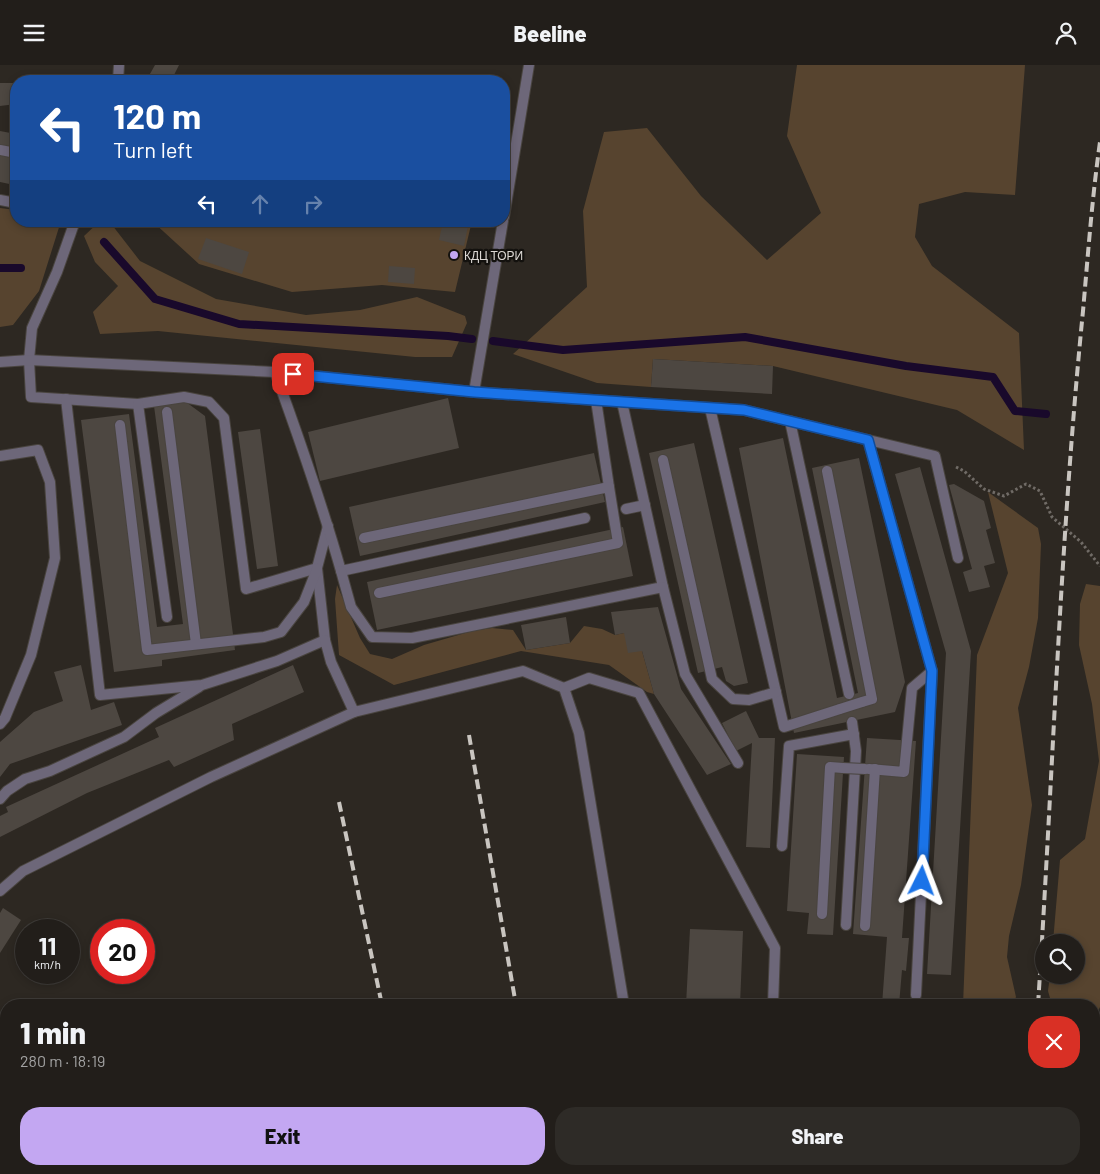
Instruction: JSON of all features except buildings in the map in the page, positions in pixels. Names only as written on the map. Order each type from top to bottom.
[{"type":"lane","points":[[510,181],[529,65]]},
{"type":"lane","points":[[73,227],[57,272],[32,328],[29,359],[31,397],[138,404],[184,397],[209,402],[224,418],[246,589],[317,568]]},
{"type":"lane","points":[[474,392],[502,227]]},
{"type":"lane","points":[[0,362],[29,359],[275,372],[474,392],[744,410],[935,456],[958,557]]},
{"type":"lane","points":[[275,372],[328,526],[351,607],[372,637],[412,638],[663,587]]},
{"type":"lane","points":[[66,399],[100,695],[202,685],[277,661],[325,640]]},
{"type":"lane","points":[[379,593],[618,543],[596,400]]},
{"type":"lane","points":[[622,402],[663,587],[685,674],[738,763]]},
{"type":"lane","points":[[138,404],[168,617]]},
{"type":"lane","points":[[710,407],[784,727],[872,699],[827,471]]},
{"type":"lane","points":[[167,412],[196,644]]},
{"type":"lane","points":[[790,421],[849,694]]},
{"type":"lane","points":[[120,425],[147,650],[264,637],[281,632],[304,602],[317,568],[328,526]]},
{"type":"lane","points":[[868,440],[932,671],[916,995]]},
{"type":"lane","points":[[0,456],[38,450],[50,482],[55,558],[31,655],[0,724]]},
{"type":"lane","points":[[663,460],[712,679],[733,699],[749,700],[776,692]]},
{"type":"lane","points":[[364,538],[609,487]]},
{"type":"lane","points":[[626,509],[645,505]]},
{"type":"lane","points":[[341,571],[585,518]]},
{"type":"lane","points":[[317,568],[325,640],[331,662],[354,712]]},
{"type":"lane","points":[[0,891],[22,871],[210,777],[354,712],[523,671],[564,688],[589,678],[639,693],[775,949],[773,999]]},
{"type":"lane","points":[[822,914],[830,767],[904,772],[912,688],[932,671]]},
{"type":"lane","points":[[0,799],[7,791],[25,779],[50,771],[124,737],[156,713],[202,685]]},
{"type":"lane","points":[[564,688],[579,733],[623,999]]},
{"type":"lane","points":[[846,925],[856,751],[852,722]]},
{"type":"lane","points":[[782,846],[789,746],[854,734]]},
{"type":"lane","points":[[866,926],[870,769]]},
{"type":"path","points":[[935,456],[964,471],[984,489],[1004,496],[1026,484],[1040,491],[1052,517],[1081,542],[1100,566]]},
{"type":"shaded area","points":[[797,65],[1025,65],[1015,195],[965,192],[919,204],[915,237],[932,266],[1019,333],[1024,450],[957,410],[773,366],[653,359],[651,387],[597,383],[513,354],[587,287],[583,211],[604,132],[647,128],[701,196],[767,260],[821,213],[787,136]]},
{"type":"shaded area","points":[[0,208],[10,209],[10,227],[59,227],[39,291],[13,325],[0,327]]},
{"type":"shaded area","points":[[94,227],[114,227],[140,261],[216,299],[306,315],[360,310],[417,297],[465,316],[467,323],[452,357],[415,357],[158,331],[100,334],[93,312],[118,286],[95,262],[84,236]]},
{"type":"shaded area","points":[[159,227],[471,227],[455,292],[382,285],[292,292],[199,264]]},
{"type":"shaded area","points":[[988,492],[1038,528],[1041,544],[1038,618],[1029,667],[1018,708],[1032,805],[1021,885],[1009,936],[1007,957],[1016,997],[1015,999],[963,999],[977,655],[1008,573]]},
{"type":"shaded area","points":[[1086,584],[1100,586],[1100,999],[1050,999],[1048,991],[1049,984],[1085,984],[1085,934],[1054,934],[1060,860],[1085,839],[1099,761],[1092,704],[1079,645],[1080,604]]},
{"type":"shaded area","points":[[337,585],[360,638],[370,654],[392,659],[424,645],[472,631],[492,628],[513,630],[526,650],[570,643],[584,626],[602,629],[615,635],[624,633],[642,651],[654,694],[647,692],[609,665],[521,651],[394,685],[339,655],[335,599]]},
{"type":"waterway","points":[[104,242],[155,299],[239,324],[472,339]]},
{"type":"waterway","points":[[0,268],[21,268]]},
{"type":"waterway","points":[[493,341],[563,350],[745,337],[906,366],[993,377],[1015,411],[1046,414]]},
{"type":"railway","points":[[1038,999],[1068,484],[1090,227],[1100,142]]},
{"type":"railway","points":[[469,735],[515,999]]},
{"type":"railway","points":[[339,802],[381,999]]},
{"type":"place","name":"КДЦ ТОРИ","points":[[454,255]]},
{"type":"route","points":[[293,374],[474,392],[744,410],[868,440],[932,671],[922,881]]}]
